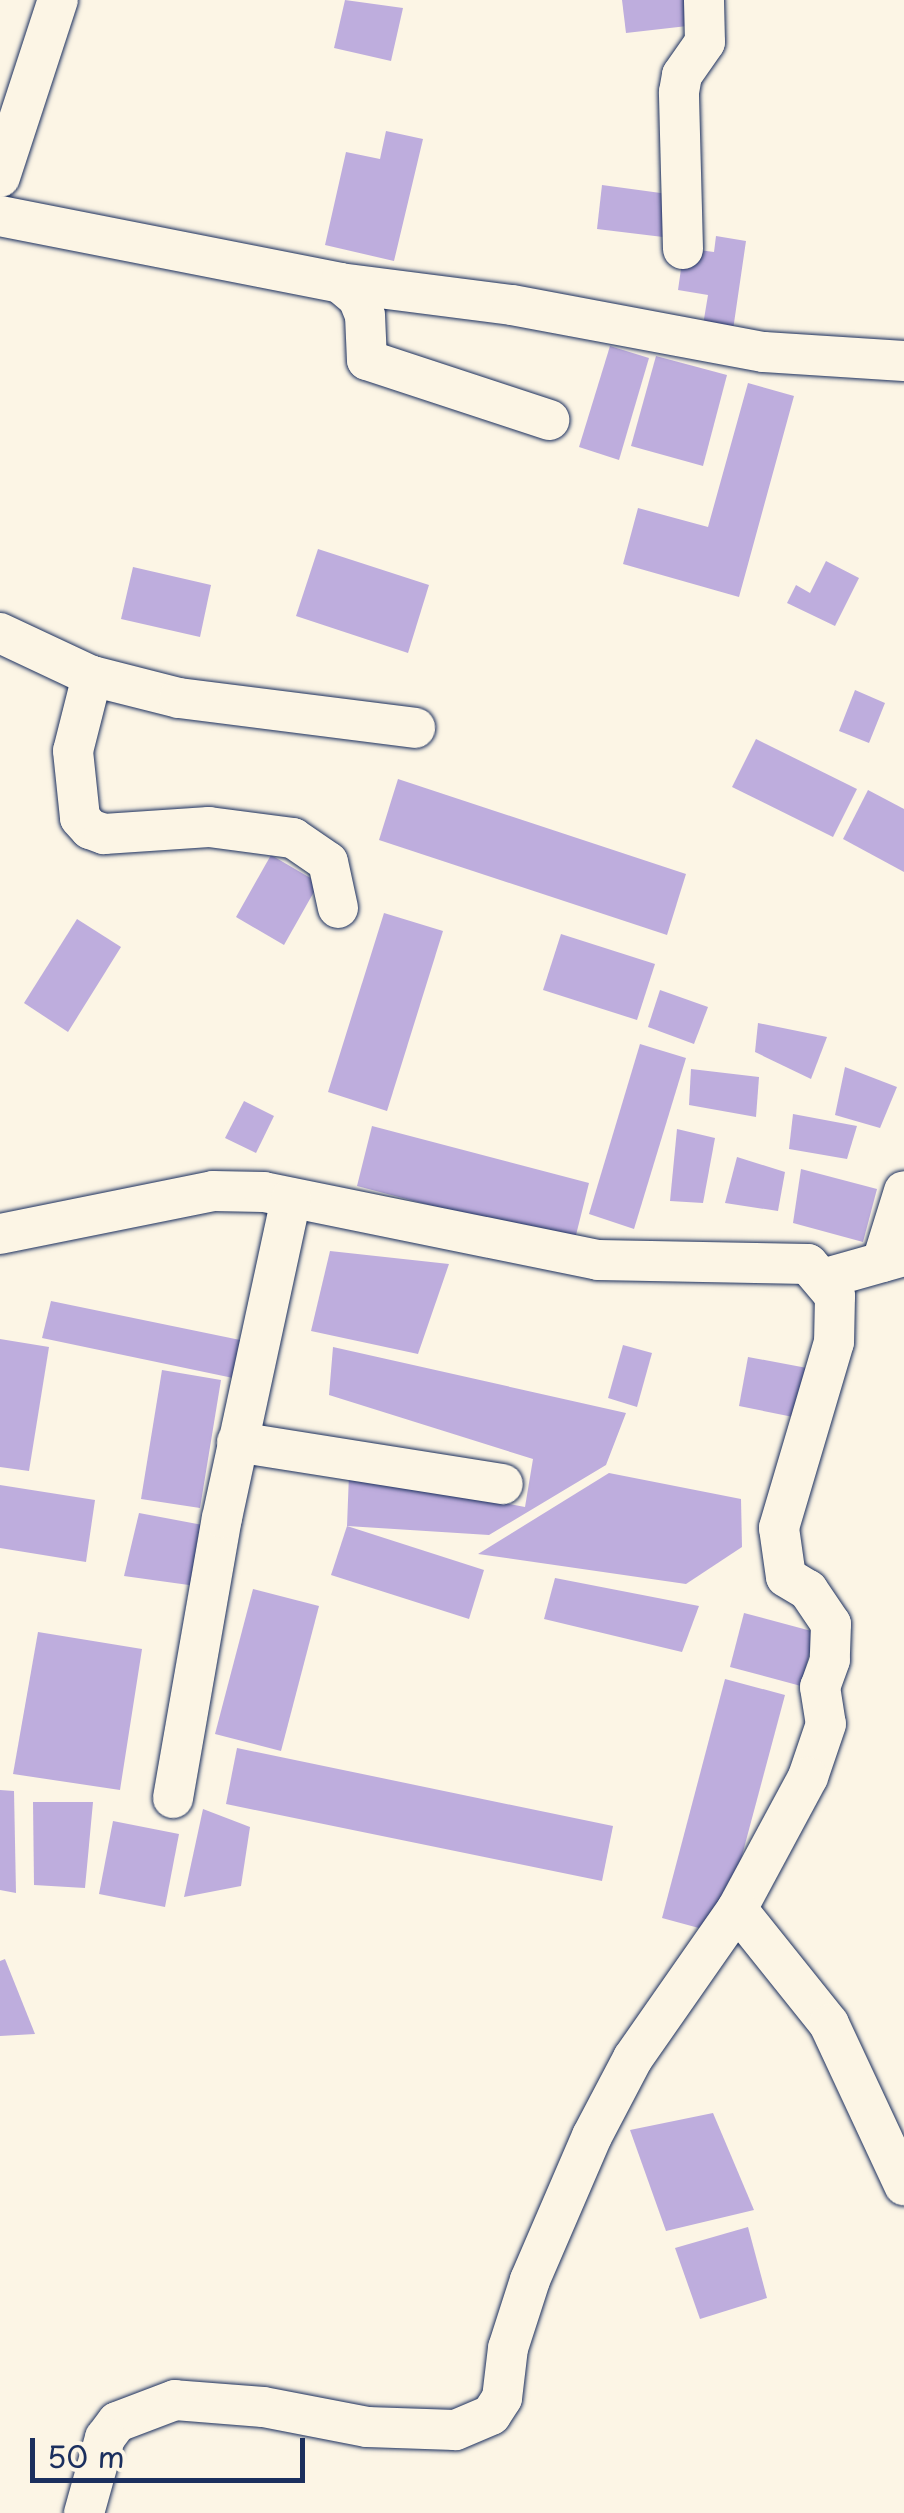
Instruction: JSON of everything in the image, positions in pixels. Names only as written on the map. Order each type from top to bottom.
[{"type":"street","points":[[0,177],[58,0]]},
{"type":"street","points":[[683,249],[679,92],[682,76],[705,42],[704,0]]},
{"type":"street","points":[[0,216],[340,283],[512,305],[764,352],[904,361]]},
{"type":"street","points":[[340,283],[358,298],[365,315],[367,360],[549,420]]},
{"type":"street","points":[[0,633],[92,676],[179,698],[414,728]]},
{"type":"street","points":[[92,676],[72,751],[80,818],[90,828],[104,834],[208,826],[292,838],[328,862],[338,908]]},
{"type":"street","points":[[0,1234],[213,1191],[291,1198],[598,1260],[746,1258],[808,1264],[826,1278],[834,1296],[834,1342],[779,1528],[786,1578],[808,1590],[831,1624],[830,1660],[820,1687],[826,1724],[808,1777],[737,1909],[633,2058],[592,2136],[530,2280],[508,2348],[502,2398],[491,2415],[455,2430],[367,2427],[263,2407],[175,2400],[117,2422],[104,2438],[84,2513]]},
{"type":"street","points":[[826,1278],[893,1259],[904,1192]]},
{"type":"street","points":[[173,1798],[236,1442],[291,1198]]},
{"type":"street","points":[[236,1442],[503,1484]]},
{"type":"street","points":[[737,1909],[829,2024],[904,2185]]},
{"type":"building","points":[[345,0],[403,8],[391,61],[334,48]]},
{"type":"building","points":[[622,0],[693,0],[696,25],[626,33]]},
{"type":"building","points":[[386,131],[423,139],[394,261],[325,245],[346,152],[380,159]]},
{"type":"building","points":[[602,185],[668,194],[663,237],[597,229]]},
{"type":"building","points":[[716,236],[746,241],[733,330],[703,325],[708,295],[678,290],[684,248],[714,252]]},
{"type":"building","points":[[610,346],[649,358],[619,460],[579,447]]},
{"type":"building","points":[[656,356],[727,375],[703,466],[631,446]]},
{"type":"building","points":[[748,383],[794,396],[739,597],[623,564],[638,508],[708,527]]},
{"type":"building","points":[[318,549],[429,585],[408,653],[296,616]]},
{"type":"building","points":[[826,561],[859,578],[835,626],[787,603],[796,585],[810,593]]},
{"type":"building","points":[[133,567],[211,585],[200,637],[121,619]]},
{"type":"building","points":[[855,690],[885,703],[869,743],[839,731]]},
{"type":"building","points":[[756,739],[857,789],[833,837],[732,787]]},
{"type":"building","points":[[398,779],[686,874],[667,935],[379,840]]},
{"type":"building","points":[[868,790],[904,809],[904,872],[843,839]]},
{"type":"building","points":[[271,855],[319,883],[284,945],[236,917]]},
{"type":"building","points":[[384,913],[443,931],[387,1111],[328,1092]]},
{"type":"building","points":[[77,919],[121,947],[68,1032],[24,1003]]},
{"type":"building","points":[[561,934],[655,964],[637,1020],[543,990]]},
{"type":"building","points":[[660,990],[708,1007],[694,1044],[648,1027]]},
{"type":"building","points":[[758,1023],[827,1037],[811,1079],[755,1052]]},
{"type":"building","points":[[640,1044],[686,1058],[634,1229],[589,1214]]},
{"type":"building","points":[[845,1067],[897,1087],[880,1128],[835,1115]]},
{"type":"building","points":[[691,1069],[759,1077],[756,1117],[689,1105]]},
{"type":"building","points":[[244,1101],[274,1116],[256,1153],[225,1138]]},
{"type":"building","points":[[793,1114],[857,1126],[847,1159],[789,1149]]},
{"type":"building","points":[[372,1126],[589,1183],[574,1243],[357,1186]]},
{"type":"building","points":[[677,1129],[715,1138],[703,1203],[670,1201]]},
{"type":"building","points":[[737,1157],[785,1172],[778,1211],[725,1203]]},
{"type":"building","points":[[801,1169],[877,1189],[863,1242],[793,1223]]},
{"type":"building","points":[[330,1251],[449,1264],[418,1354],[311,1331]]},
{"type":"building","points":[[51,1301],[245,1341],[233,1378],[42,1338]]},
{"type":"building","points":[[0,1339],[49,1347],[29,1471],[0,1467]]},
{"type":"building","points":[[623,1345],[652,1353],[637,1407],[608,1398]]},
{"type":"building","points":[[333,1347],[626,1413],[606,1465],[489,1535],[347,1526],[349,1474],[525,1507],[533,1459],[329,1395]]},
{"type":"building","points":[[748,1357],[807,1368],[798,1418],[739,1406]]},
{"type":"building","points":[[162,1370],[221,1380],[200,1508],[141,1499]]},
{"type":"building","points":[[609,1473],[741,1499],[742,1547],[686,1584],[478,1554]]},
{"type":"building","points":[[0,1485],[95,1500],[86,1562],[0,1548]]},
{"type":"building","points":[[139,1513],[208,1526],[196,1586],[124,1576]]},
{"type":"building","points":[[347,1526],[484,1570],[469,1619],[331,1575]]},
{"type":"building","points":[[555,1578],[699,1606],[682,1652],[544,1619]]},
{"type":"building","points":[[253,1589],[319,1606],[281,1751],[215,1734]]},
{"type":"building","points":[[744,1613],[815,1632],[801,1686],[730,1667]]},
{"type":"building","points":[[38,1632],[142,1649],[120,1790],[13,1774]]},
{"type":"building","points":[[725,1679],[785,1695],[721,1934],[662,1918]]},
{"type":"building","points":[[237,1748],[613,1826],[602,1881],[226,1804]]},
{"type":"building","points":[[0,1790],[14,1791],[16,1893],[0,1890]]},
{"type":"building","points":[[33,1802],[93,1802],[85,1888],[34,1885]]},
{"type":"building","points":[[203,1809],[250,1827],[241,1886],[184,1897]]},
{"type":"building","points":[[113,1821],[179,1834],[165,1907],[99,1894]]},
{"type":"building","points":[[5,1959],[35,2034],[0,2036],[0,1961]]},
{"type":"building","points":[[713,2113],[754,2210],[666,2231],[630,2130]]},
{"type":"building","points":[[748,2227],[767,2298],[700,2319],[675,2248]]}]
